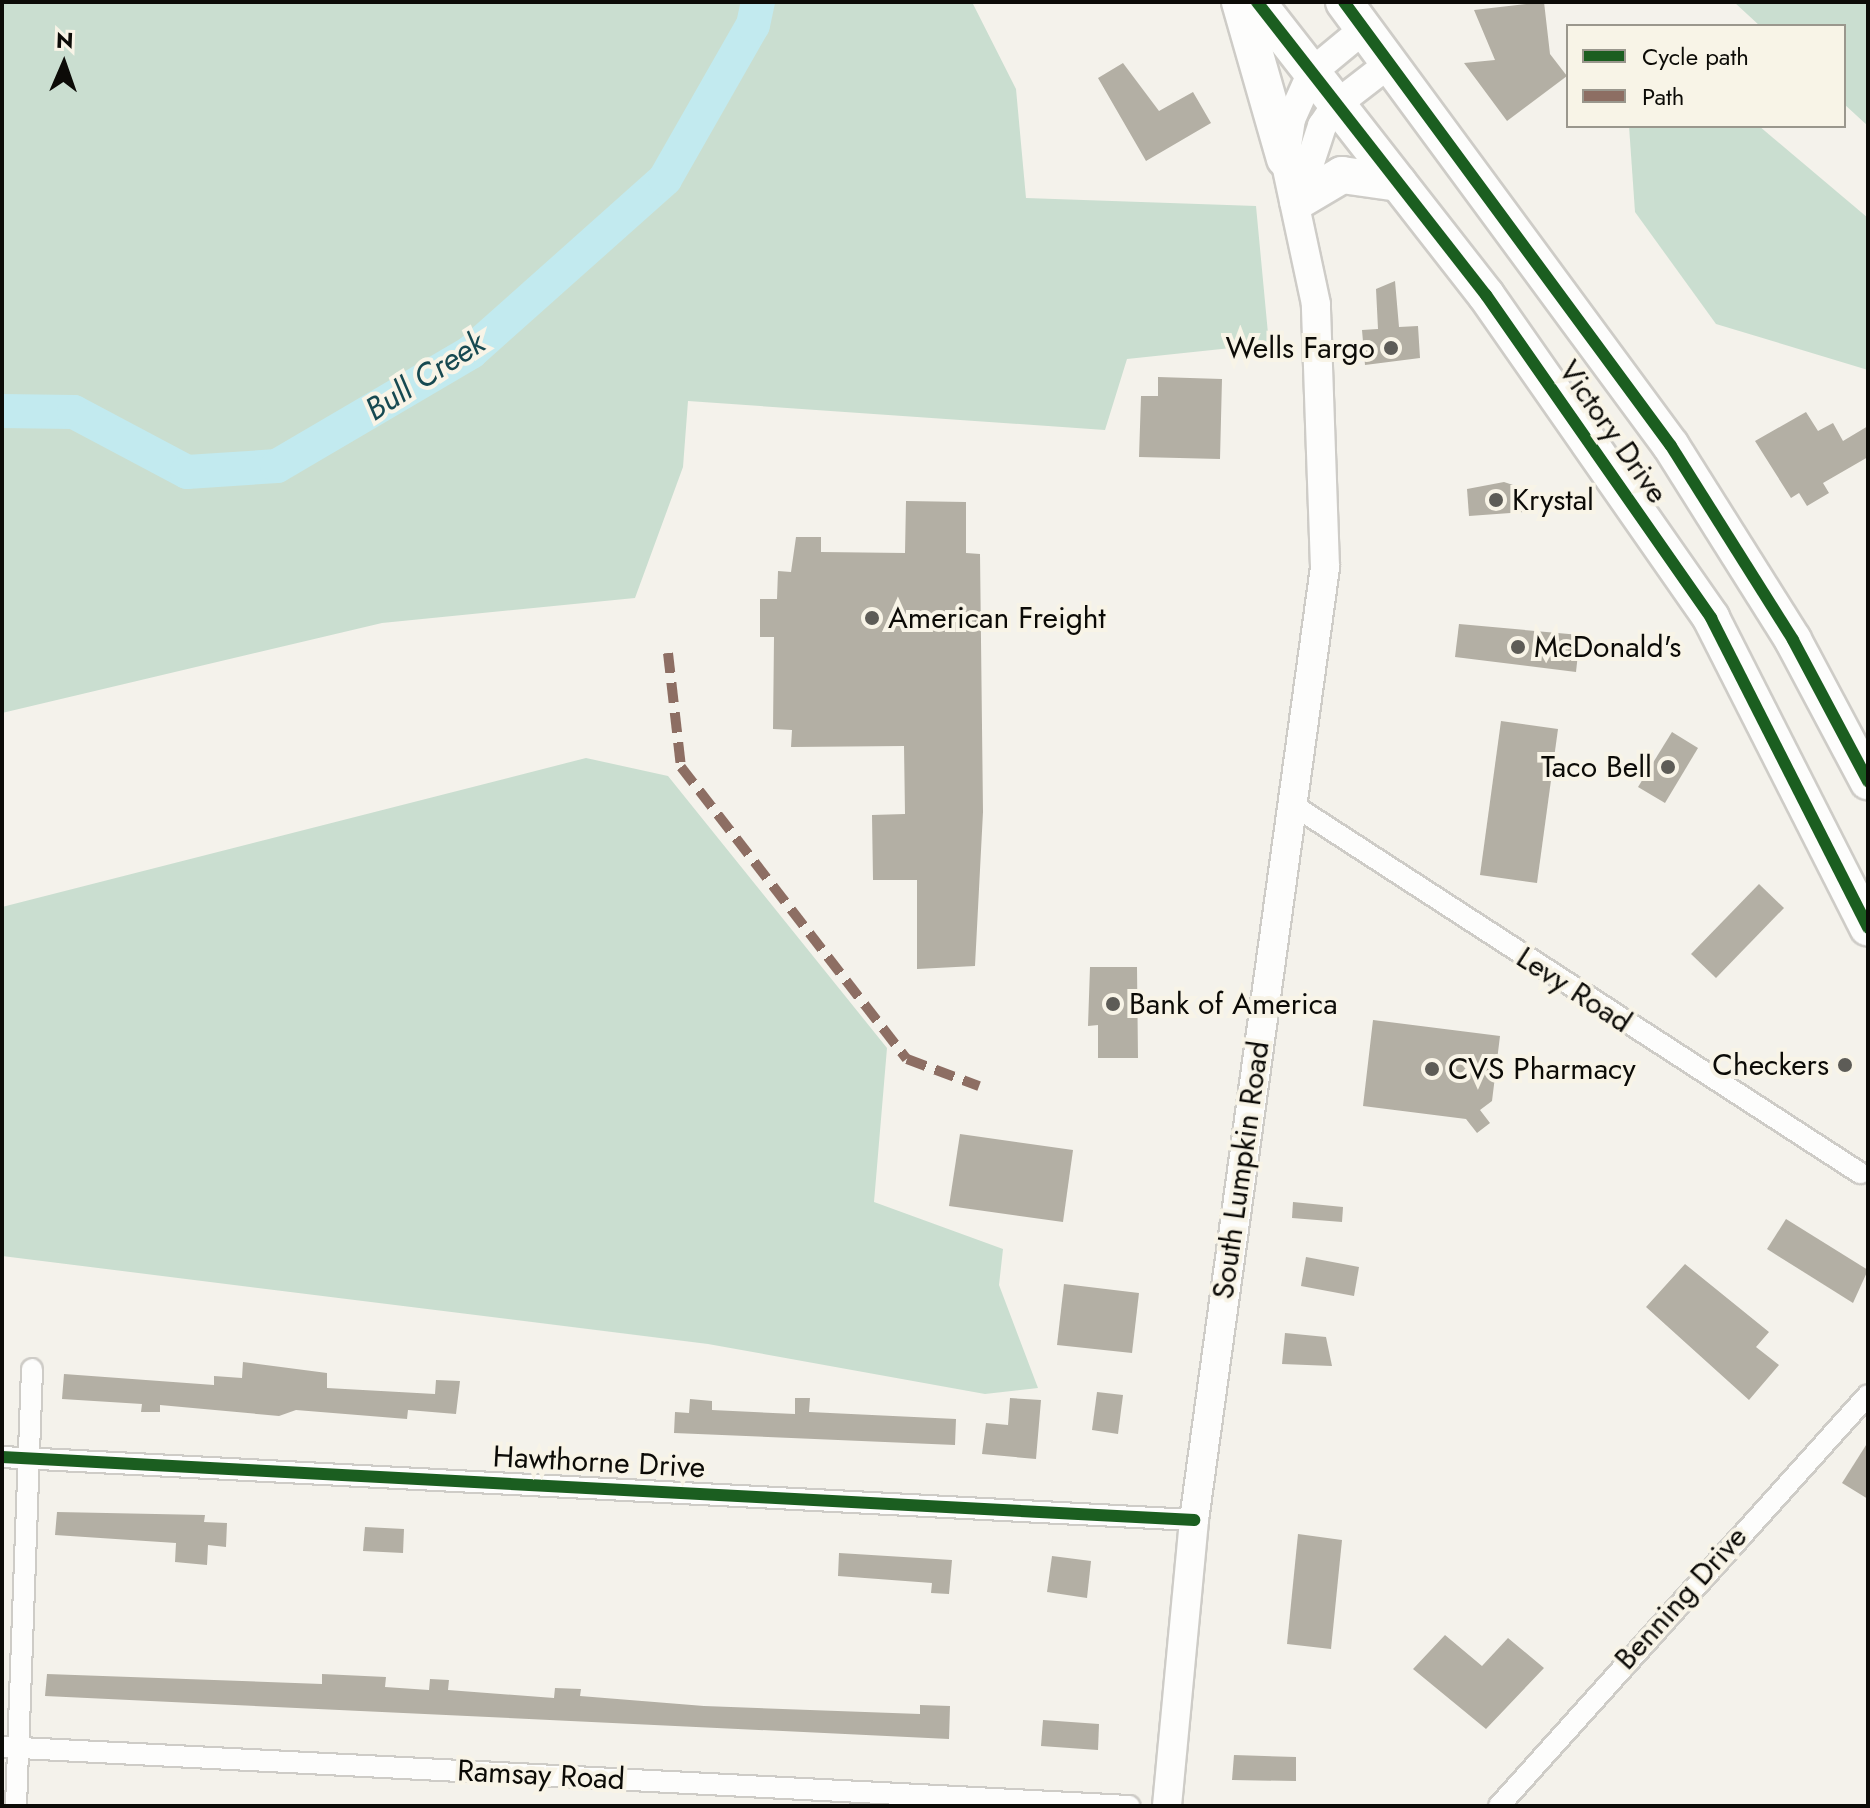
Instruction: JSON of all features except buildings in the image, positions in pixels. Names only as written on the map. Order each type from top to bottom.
[{"type":"highway","points":[[1240,2],[1285,159]]},
{"type":"highway","name":"Victory Drive","points":[[1257,2],[1486,295],[1711,618],[1868,927]]},
{"type":"highway","name":"Victory Drive","points":[[1354,15],[1671,446],[1793,640],[1868,781]]},
{"type":"highway","points":[[1298,201],[1342,175],[1398,183]]},
{"type":"main road","name":"South Lumpkin Road","points":[[1167,1806],[1194,1520],[1326,555],[1324,403],[1298,201],[1285,159],[1291,119],[1312,72],[1354,15]]},
{"type":"main road","name":"South Lumpkin Road","points":[[1298,201],[1307,153],[1337,104],[1390,63]]},
{"type":"street","name":"Levy Road","points":[[1290,803],[1860,1173]]},
{"type":"street","points":[[16,1806],[11,1748],[32,1458],[32,1369]]},
{"type":"street","name":"Benning Drive","points":[[1499,1806],[1868,1395]]},
{"type":"street","name":"Hawthorne Drive","points":[[2,1457],[1194,1520]]},
{"type":"street","name":"Ramsay Road","points":[[11,1748],[1129,1806]]},
{"type":"green space","points":[[2,2],[972,2],[1016,89],[1026,198],[1256,206],[1269,344],[1127,359],[1105,430],[688,401],[683,467],[635,598],[382,623],[2,713]]},
{"type":"green space","points":[[1734,2],[1868,2],[1868,126],[1846,106],[1846,24],[1758,24]]},
{"type":"green space","points":[[1629,128],[1761,128],[1868,218],[1868,370],[1716,324],[1635,212]]},
{"type":"green space","points":[[586,758],[668,776],[887,1048],[874,1202],[1003,1249],[999,1285],[1038,1388],[985,1394],[708,1344],[2,1256],[2,907]]},
{"type":"waterway","name":"Bull Creek","points":[[2,411],[74,412],[187,472],[277,466],[471,352],[665,179],[753,25],[758,2]]},
{"type":"marked path","points":[[668,653],[681,767],[907,1059],[979,1086]]},
{"type":"cycle path","points":[[1257,2],[1486,295],[1711,618],[1868,927]]},
{"type":"cycle path","points":[[1344,2],[1671,446],[1793,640],[1868,781]]},
{"type":"cycle path","points":[[2,1457],[1194,1520]]},
{"type":"place","name":"Wells Fargo","points":[[1391,348]]},
{"type":"place","name":"Krystal","points":[[1496,500]]},
{"type":"place","name":"American Freight","points":[[872,618]]},
{"type":"place","name":"McDonald's","points":[[1518,647]]},
{"type":"place","name":"Taco Bell","points":[[1668,767]]},
{"type":"place","name":"Bank of America","points":[[1113,1004]]},
{"type":"place","name":"Checkers","points":[[1845,1065]]},
{"type":"place","name":"CVS Pharmacy","points":[[1432,1069]]}]
